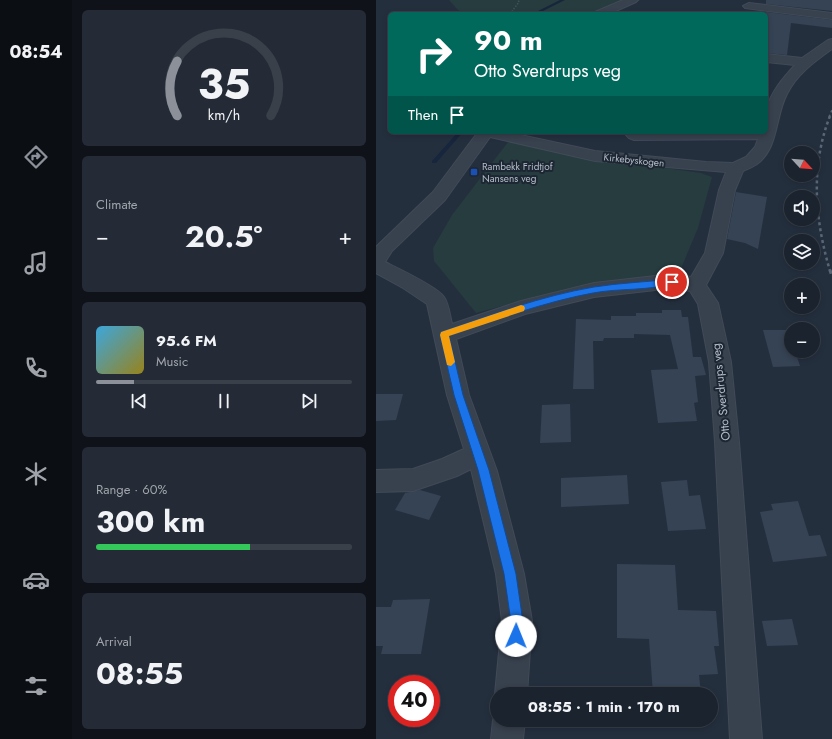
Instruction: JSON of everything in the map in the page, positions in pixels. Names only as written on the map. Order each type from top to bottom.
[{"type":"street","points":[[604,12],[632,0]]},
{"type":"street","points":[[749,6],[832,16]]},
{"type":"street","points":[[444,335],[521,308],[594,290],[672,282],[696,284],[714,254],[727,190],[736,168],[752,160],[762,148],[768,134],[771,117],[772,95],[805,62],[832,43]]},
{"type":"street","points":[[768,58],[805,62]]},
{"type":"street","points":[[376,260],[386,247],[440,196],[485,134]]},
{"type":"street","name":"Kirkebyskogen","points":[[495,134],[595,156],[706,167],[736,168]]},
{"type":"street","points":[[634,135],[768,134]]},
{"type":"street","points":[[376,265],[436,300],[458,395],[478,454],[510,574],[517,622],[512,687]]},
{"type":"street","name":"Otto Sverdrups veg","points":[[696,284],[708,303],[720,362],[727,442],[746,739]]},
{"type":"street","points":[[376,480],[412,480],[448,468],[478,454]]},
{"type":"street","points":[[507,739],[508,727]]},
{"type":"path","points":[[512,12],[519,2],[518,0]]},
{"type":"green space","points":[[449,0],[641,0],[613,12],[461,12]]},
{"type":"green space","points":[[508,142],[587,157],[701,173],[712,177],[698,228],[677,278],[611,281],[536,297],[476,313],[434,261],[433,248],[452,215]]},
{"type":"building","points":[[766,0],[832,0],[832,11],[766,4]]},
{"type":"building","points":[[768,12],[832,20],[832,28],[791,23],[787,55],[768,53]]},
{"type":"building","points":[[736,192],[767,197],[758,249],[745,243],[727,239]]},
{"type":"building","points":[[662,310],[681,310],[682,317],[688,317],[693,357],[701,357],[706,375],[695,376],[698,402],[694,403],[697,421],[658,423],[651,370],[678,369],[670,335],[634,334],[634,338],[604,338],[603,341],[593,341],[594,389],[573,389],[576,319],[611,320],[611,316],[636,316],[636,313],[662,313]]},
{"type":"building","points":[[763,330],[784,330],[784,358],[797,358],[800,366],[773,367]]},
{"type":"building","points":[[376,394],[403,394],[396,420],[376,421]]},
{"type":"building","points":[[570,404],[571,442],[540,443],[542,405]]},
{"type":"building","points":[[627,475],[629,504],[561,507],[561,478]]},
{"type":"building","points":[[687,480],[689,496],[700,495],[706,529],[668,531],[661,482]]},
{"type":"building","points":[[420,490],[441,496],[429,520],[395,510],[405,493]]},
{"type":"building","points":[[798,501],[809,536],[820,535],[827,556],[773,562],[760,512],[773,510],[771,504]]},
{"type":"building","points":[[617,564],[675,565],[678,610],[716,611],[719,646],[714,646],[718,674],[699,675],[700,687],[652,687],[649,639],[617,638]]},
{"type":"building","points":[[430,599],[421,654],[381,654],[383,646],[376,646],[376,607],[391,607],[393,600]]},
{"type":"building","points":[[792,619],[798,645],[767,646],[762,621]]},
{"type":"waterway","points":[[538,12],[563,0]]},
{"type":"waterway","points":[[434,162],[459,134]]},
{"type":"railway","points":[[829,117],[832,110]]},
{"type":"railway","points":[[830,116],[819,155],[817,174],[818,213],[830,271]]},
{"type":"railway","points":[[830,270],[832,277]]},
{"type":"slow traffic","points":[[451,362],[444,335],[521,308]]},
{"type":"place","name":"Rambekk Fridtjof Nansens veg","points":[[474,172]]},
{"type":"route","points":[[516,636],[517,622],[510,574],[484,470],[458,395],[444,335],[521,308],[558,298],[594,290],[672,282]]}]
